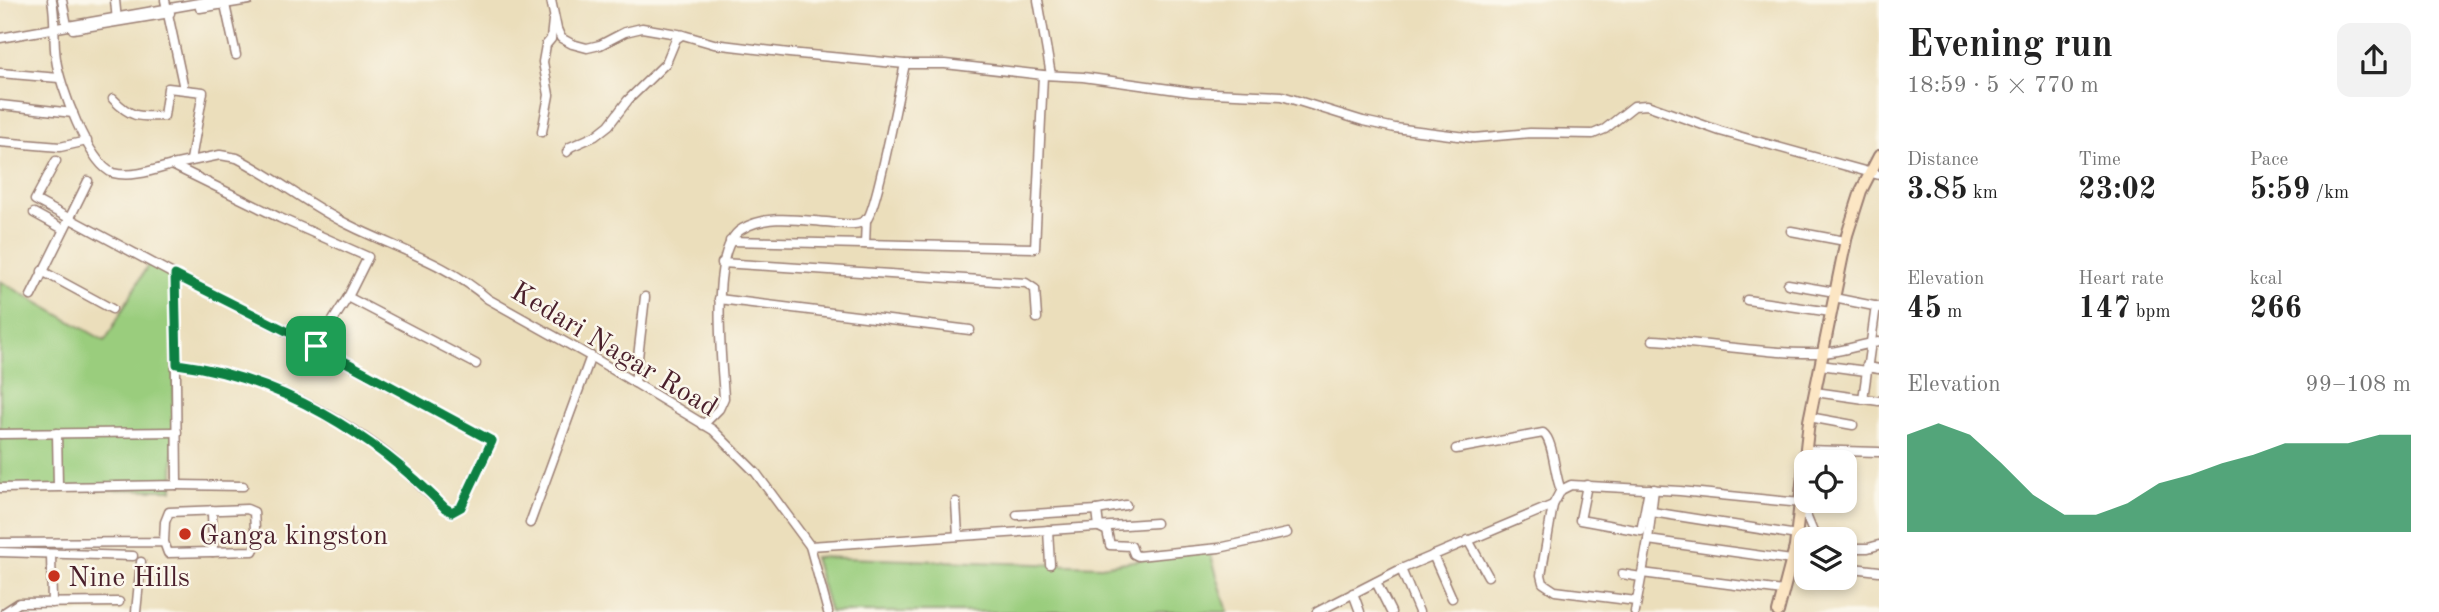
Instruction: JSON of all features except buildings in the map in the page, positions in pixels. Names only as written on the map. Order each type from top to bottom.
[{"type":"main road","points":[[1806,450],[1810,417],[1845,241],[1854,210],[1874,173],[1879,156]]},
{"type":"main road","points":[[1778,612],[1794,548]]},
{"type":"street","points":[[52,0],[55,58],[59,78],[97,161],[114,173],[148,172],[172,165],[279,218],[368,257],[348,297],[316,346]]},
{"type":"street","points":[[62,0],[67,25]]},
{"type":"street","points":[[115,0],[117,20]]},
{"type":"street","points":[[0,38],[117,20],[216,0]]},
{"type":"street","points":[[166,8],[249,0]]},
{"type":"street","points":[[551,0],[561,38],[587,48],[642,28],[714,44],[905,64],[946,64],[1083,77],[1191,92],[1282,96],[1395,128],[1480,139],[1530,133],[1593,134],[1605,129],[1634,106],[1647,105],[1720,131],[1874,173]]},
{"type":"street","points":[[730,241],[1035,248],[1047,75],[1038,0]]},
{"type":"street","points":[[224,2],[236,55]]},
{"type":"street","points":[[166,8],[183,85]]},
{"type":"street","points":[[542,132],[550,95],[543,62],[546,46],[551,39],[554,12]]},
{"type":"street","points":[[55,30],[67,25],[117,20]]},
{"type":"street","points":[[567,152],[570,147],[595,136],[609,125],[628,100],[666,63],[676,39],[683,35]]},
{"type":"street","points":[[703,425],[719,408],[724,398],[719,299],[722,263],[730,241],[740,229],[755,223],[781,219],[855,224],[866,219],[871,213],[878,190],[905,64]]},
{"type":"street","points":[[0,73],[59,78]]},
{"type":"street","points":[[113,99],[136,117],[164,116],[168,88],[203,92],[191,160]]},
{"type":"street","points":[[0,104],[73,113]]},
{"type":"street","points":[[0,142],[60,147],[87,141]]},
{"type":"street","name":"Kedari Nagar Road","points":[[172,165],[220,155],[237,158],[349,225],[392,243],[473,286],[488,299],[591,356],[713,430],[756,473],[810,546],[828,612]]},
{"type":"street","points":[[56,161],[35,200],[492,441],[461,507],[452,512],[387,454],[314,408],[259,385],[194,366],[177,364]]},
{"type":"street","points":[[31,296],[88,181]]},
{"type":"street","points":[[34,213],[63,229]]},
{"type":"street","points":[[865,244],[866,219]]},
{"type":"street","points":[[1791,232],[1845,241]]},
{"type":"street","points":[[722,263],[1026,283],[1035,289],[1037,318]]},
{"type":"street","points":[[43,271],[111,309]]},
{"type":"street","points":[[175,275],[177,485]]},
{"type":"street","points":[[1788,284],[1877,306],[1875,342],[1866,369],[1863,399]]},
{"type":"street","points":[[348,297],[475,364]]},
{"type":"street","points":[[635,383],[645,297]]},
{"type":"street","points":[[719,299],[970,330]]},
{"type":"street","points":[[1747,300],[1830,312]]},
{"type":"street","points":[[1653,340],[1823,353],[1875,342]]},
{"type":"street","points":[[530,523],[591,356]]},
{"type":"street","points":[[1820,365],[1879,369]]},
{"type":"street","points":[[1815,392],[1879,401]]},
{"type":"street","points":[[1810,417],[1853,425]]},
{"type":"street","points":[[0,434],[177,432]]},
{"type":"street","points":[[57,433],[58,486]]},
{"type":"street","points":[[1457,449],[1543,433],[1549,440],[1554,473],[1561,490]]},
{"type":"street","points":[[1857,451],[1879,452]]},
{"type":"street","points":[[0,488],[243,485]]},
{"type":"street","points":[[1636,601],[1555,591],[1543,583],[1541,575],[1553,505],[1561,490],[1571,485],[1587,485],[1794,502]]},
{"type":"street","points":[[1587,485],[1580,520],[1641,531],[1651,489]]},
{"type":"street","points":[[1635,612],[1652,512],[1651,489]]},
{"type":"street","points":[[956,502],[958,536]]},
{"type":"street","points":[[1017,515],[1097,510],[1126,505]]},
{"type":"street","points":[[1321,611],[1401,569],[1553,505]]},
{"type":"street","points":[[252,509],[256,538],[253,551],[168,553],[164,542],[164,522],[169,512],[252,509]]},
{"type":"street","points":[[212,510],[213,552]]},
{"type":"street","points":[[1097,510],[1099,527]]},
{"type":"street","points":[[1652,512],[1794,535]]},
{"type":"street","points":[[810,546],[1156,523]]},
{"type":"street","points":[[1099,527],[1107,531],[1110,545],[1131,546],[1134,554],[1138,556],[1219,548],[1287,533]]},
{"type":"street","points":[[1048,530],[1049,564]]},
{"type":"street","points":[[1468,540],[1488,576]]},
{"type":"street","points":[[1648,540],[1794,561]]},
{"type":"street","points":[[0,543],[164,542]]},
{"type":"street","points":[[1857,548],[1879,545]]},
{"type":"street","points":[[0,552],[132,556]]},
{"type":"street","points":[[51,554],[52,603]]},
{"type":"street","points":[[1433,555],[1452,598]]},
{"type":"street","points":[[136,612],[141,562]]},
{"type":"street","points":[[1857,568],[1879,571]]},
{"type":"street","points":[[1401,569],[1419,612]]},
{"type":"street","points":[[1622,574],[1783,591]]},
{"type":"street","points":[[1376,582],[1391,612]]},
{"type":"street","points":[[1353,593],[1360,612]]},
{"type":"street","points":[[5,612],[19,603],[119,602]]},
{"type":"green space","points":[[150,261],[175,275],[173,490],[0,489],[0,281],[105,341]]},
{"type":"green space","points":[[1209,549],[1228,612],[830,612],[814,557],[1101,566]]},
{"type":"place","name":"Ganga kingston","points":[[185,534]]},
{"type":"place","name":"Nine Hills","points":[[54,576]]},
{"type":"route","points":[[175,275],[316,346],[492,441],[461,507],[452,512],[445,508],[387,454],[314,408],[272,389],[194,366],[177,364],[175,275]]}]
